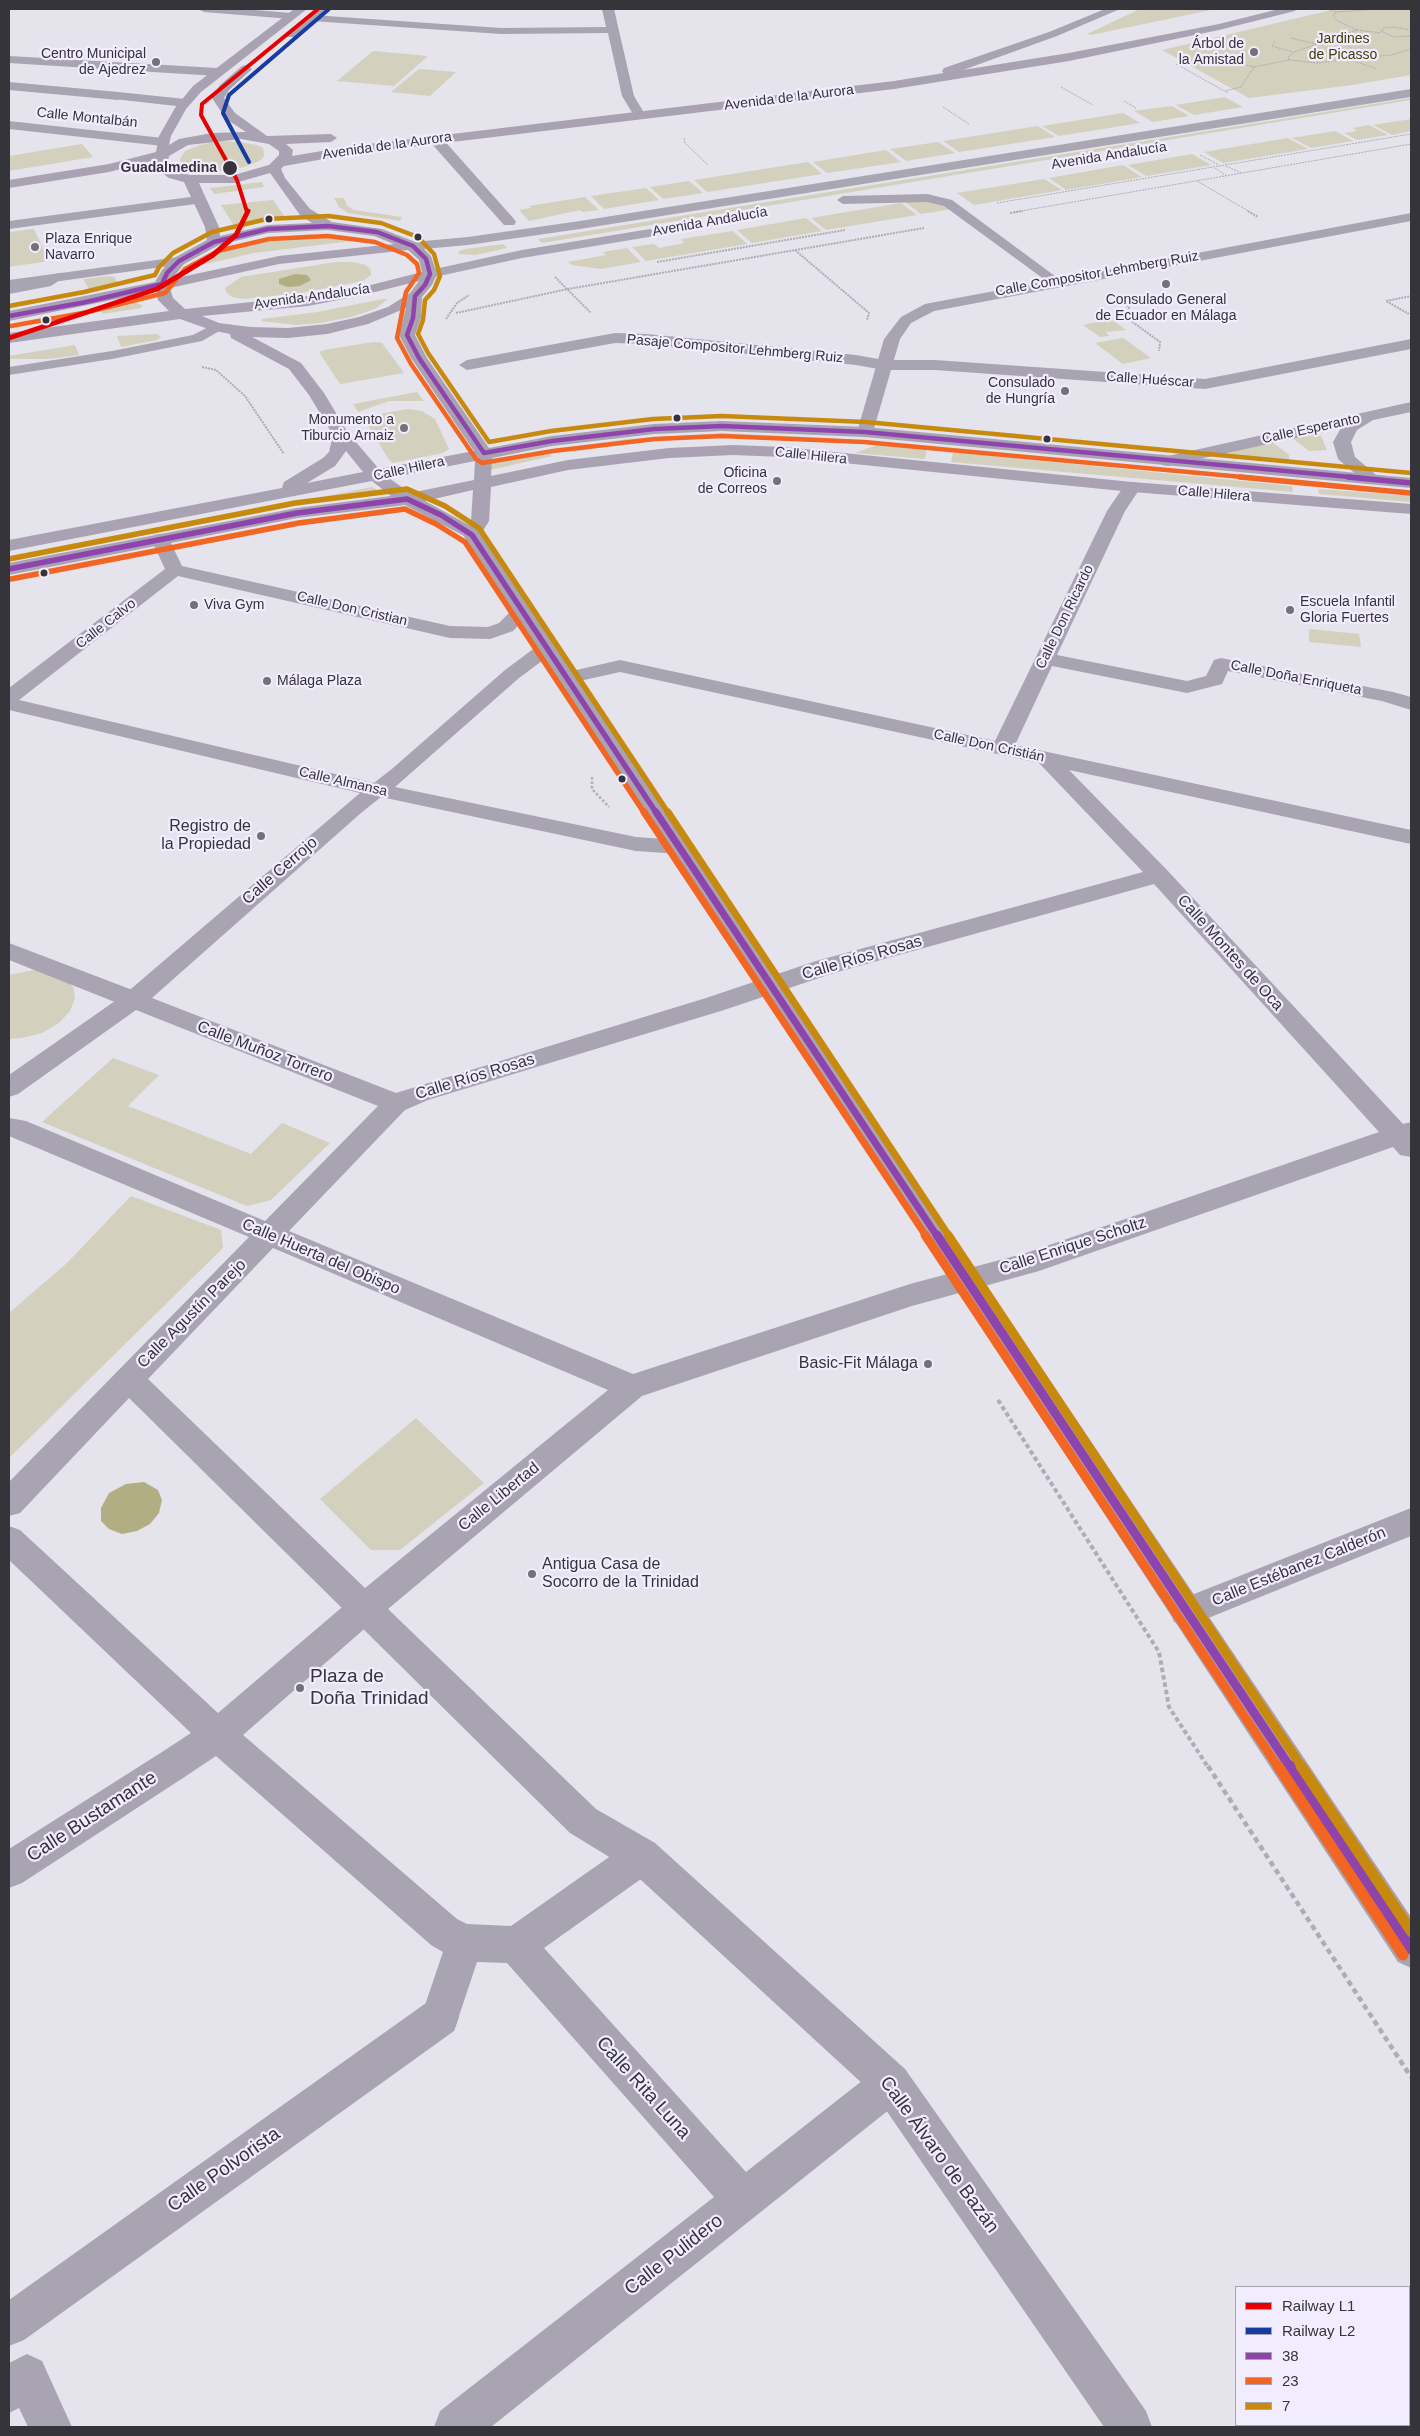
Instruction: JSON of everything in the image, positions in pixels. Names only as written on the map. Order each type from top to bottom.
[{"type":"main road","points":[[283,41],[324,9]]},
{"type":"main road","name":"Avenida de la Aurora","points":[[174,175],[190,179],[235,178],[278,165],[352,150],[948,71],[1060,52],[1208,22],[1261,9]]},
{"type":"main road","name":"Avenida de la Aurora","points":[[389,132],[637,112],[852,91],[1024,65],[1219,27],[1291,9]]},
{"type":"main road","points":[[174,175],[160,165],[163,148],[185,103],[197,89],[217,72],[296,12]]},
{"type":"main road","points":[[255,62],[224,88],[218,98],[230,116],[286,150],[286,156],[278,165],[279,179],[305,212],[328,226]]},
{"type":"main road","name":"Avenida Andalucía","points":[[9,316],[86,302],[279,260],[468,241],[580,225],[1408,93]]},
{"type":"main road","name":"Avenida de la Aurora","points":[[163,148],[212,136],[242,135],[270,140],[346,136]]},
{"type":"main road","points":[[9,184],[109,168],[163,148]]},
{"type":"main road","points":[[149,175],[174,175]]},
{"type":"main road","points":[[9,194],[130,176]]},
{"type":"main road","points":[[190,179],[212,227],[214,242]]},
{"type":"main road","points":[[825,203],[930,186]]},
{"type":"main road","points":[[216,327],[250,332],[288,333],[327,329],[363,321],[393,310],[415,296],[425,285],[430,274],[426,259],[413,246],[377,232],[328,226],[268,229],[214,242],[179,261],[167,273],[162,284],[166,300],[181,314],[247,339],[295,366],[316,393],[341,435],[376,476],[407,499],[440,515],[472,535],[480,521],[484,453],[419,358],[407,335],[413,318],[415,296]]},
{"type":"main road","name":"Avenida Andalucía","points":[[9,338],[359,292],[522,254],[666,230]]},
{"type":"main road","name":"Calle Hilera","points":[[9,546],[376,476],[484,453],[552,441],[654,429],[722,426],[865,432],[1411,483]]},
{"type":"main road","points":[[784,452],[836,449],[858,441],[865,432]]},
{"type":"main road","points":[[273,496],[329,462],[337,453],[341,435]]},
{"type":"main road","name":"Calle Hilera","points":[[9,569],[297,513],[407,499],[482,482],[568,466],[668,453],[733,450],[784,452],[1132,486],[1411,509]]},
{"type":"street","points":[[204,9],[296,12]]},
{"type":"street","points":[[608,9],[628,96],[637,112]]},
{"type":"street","points":[[948,71],[1053,34],[1114,9]]},
{"type":"street","points":[[312,18],[501,31],[612,30]]},
{"type":"street","points":[[9,59],[217,72]]},
{"type":"street","points":[[9,86],[185,103]]},
{"type":"street","name":"Calle Montalbán","points":[[9,125],[163,148]]},
{"type":"street","points":[[436,140],[509,222]]},
{"type":"street","points":[[9,225],[198,200]]},
{"type":"street","name":"Calle Compositor Lehmberg Ruiz","points":[[865,432],[892,339],[906,320],[930,307],[1411,217]]},
{"type":"street","points":[[9,284],[179,261]]},
{"type":"street","name":"Pasaje Compositor Lehmberg Ruiz","points":[[467,365],[615,338],[646,339],[856,360],[884,365]]},
{"type":"street","name":"Calle Huéscar","points":[[884,365],[935,365],[1205,384],[1411,344]]},
{"type":"street","name":"Calle Esperanto","points":[[1168,461],[1411,407]]},
{"type":"street","name":"Calle Esperanto","points":[[1367,417],[1350,428],[1342,442],[1347,458],[1372,480]]},
{"type":"street","name":"Calle Don Ricardo","points":[[1002,749],[1116,511],[1132,486]]},
{"type":"street","points":[[472,535],[1411,1949]]},
{"type":"street","points":[[160,539],[175,570]]},
{"type":"street","name":"Calle Don Cristian","points":[[175,570],[450,632],[490,633],[506,627],[522,611]]},
{"type":"street","name":"Calle Calvo","points":[[9,698],[175,570]]},
{"type":"street","name":"Calle Cerrojo","points":[[9,1088],[134,1000],[345,814],[401,773],[512,674],[547,648]]},
{"type":"street","name":"Calle Doña Enriqueta","points":[[1045,659],[1187,688],[1215,680],[1221,664],[1386,696],[1411,704]]},
{"type":"street","name":"Calle Don Cristián","points":[[566,678],[620,666],[1411,837]]},
{"type":"street","name":"Calle Almansa","points":[[9,704],[377,790],[636,844],[679,847]]},
{"type":"street","name":"Calle Montes de Oca","points":[[1046,758],[1159,875],[1407,1139]]},
{"type":"street","name":"Calle Ríos Rosas","points":[[396,1103],[419,1094],[715,1004],[834,964],[1159,875]]},
{"type":"street","name":"Calle Muñoz Torrero","points":[[9,951],[396,1103]]},
{"type":"street","name":"Calle Agustín Parejo","points":[[9,1503],[270,1236],[396,1103]]},
{"type":"street","name":"Calle Huerta del Obispo","points":[[9,1127],[17,1128],[632,1387]]},
{"type":"street","name":"Calle Enrique Scholtz","points":[[632,1387],[910,1295],[965,1278],[1029,1262],[1407,1139]]},
{"type":"street","points":[[9,1540],[218,1735],[444,1932],[464,1943],[516,1945],[642,1856],[584,1821],[366,1607],[129,1379]]},
{"type":"street","name":"Calle Libertad","points":[[218,1735],[366,1607],[632,1387]]},
{"type":"street","name":"Calle Estébanez Calderón","points":[[1186,1612],[1411,1522]]},
{"type":"street","name":"Calle Bustamante","points":[[9,1870],[218,1735]]},
{"type":"street","name":"Calle Álvaro de Bazán","points":[[642,1856],[891,2083],[1130,2427]]},
{"type":"street","name":"Calle Polvorista","points":[[9,2325],[440,2017],[464,1943]]},
{"type":"street","name":"Calle Rita Luna","points":[[516,1945],[744,2200]]},
{"type":"street","name":"Calle Pulidero","points":[[456,2427],[891,2083]]},
{"type":"street","points":[[9,2391],[27,2376],[50,2427]]},
{"type":"lane","points":[[843,200],[927,198],[948,203],[1057,282]]},
{"type":"lane","points":[[9,290],[46,283],[58,277]]},
{"type":"lane","points":[[9,371],[197,338],[216,327]]},
{"type":"lane","points":[[9,362],[69,361]]},
{"type":"path","points":[[1326,9],[1336,12],[1381,9]]},
{"type":"path","points":[[1336,12],[1333,16],[1338,21],[1357,30],[1382,33],[1394,37],[1410,37]]},
{"type":"path","points":[[1382,33],[1382,29],[1388,27],[1411,30]]},
{"type":"path","points":[[1289,60],[1288,57],[1294,52],[1357,30]]},
{"type":"path","points":[[1286,38],[1317,44]]},
{"type":"path","points":[[1334,39],[1350,47],[1356,58]]},
{"type":"path","points":[[1276,40],[1272,46],[1294,52]]},
{"type":"path","points":[[1210,56],[1254,67],[1289,60],[1318,64],[1391,55],[1411,49]]},
{"type":"path","points":[[1348,59],[1378,69]]},
{"type":"path","points":[[1174,64],[1230,95]]},
{"type":"path","points":[[1224,91],[1241,87],[1254,67]]},
{"type":"path","points":[[684,134],[685,143],[708,165]]},
{"type":"path","points":[[1005,214],[1411,144]]},
{"type":"path","points":[[1199,154],[1222,167]]},
{"type":"path","points":[[1226,176],[1214,168],[1228,166],[1241,173]]},
{"type":"path","points":[[1197,181],[1293,238]]},
{"type":"path","points":[[456,313],[568,289],[930,227]]},
{"type":"path","points":[[795,250],[869,312],[856,360]]},
{"type":"path","points":[[554,276],[574,295]]},
{"type":"path","points":[[1411,296],[1386,301],[1411,316]]},
{"type":"path","points":[[201,366],[216,370],[245,396],[285,456]]},
{"type":"path","points":[[592,774],[592,789],[619,817],[636,844]]},
{"type":"path","points":[[998,1399],[1159,1652],[1169,1707],[1411,2078]]},
{"type":"green space","points":[[1140,9],[1216,9],[1091,35],[1087,34]]},
{"type":"green space","name":"Jardines de Picasso","points":[[1336,9],[1411,9],[1411,75],[1352,85],[1249,98],[1162,50]]},
{"type":"green space","points":[[373,51],[428,56],[394,86],[337,81]]},
{"type":"green space","points":[[419,69],[456,72],[430,96],[391,92]]},
{"type":"green space","points":[[1225,97],[1243,107],[1194,115],[1176,105]]},
{"type":"green space","points":[[1411,98],[1411,100],[542,243],[538,239]]},
{"type":"green space","points":[[1172,106],[1189,116],[1153,122],[1134,111]]},
{"type":"green space","points":[[1123,113],[1140,123],[1059,136],[1042,126]]},
{"type":"green space","points":[[1411,119],[1411,131],[1392,135],[1373,125]]},
{"type":"green space","points":[[1369,125],[1388,135],[1357,140],[1344,133],[1357,131],[1353,128]]},
{"type":"green space","points":[[1038,126],[1055,137],[959,152],[943,141]]},
{"type":"green space","points":[[1335,131],[1353,141],[1311,148],[1292,138]]},
{"type":"green space","points":[[1288,138],[1308,149],[1223,163],[1204,152]]},
{"type":"green space","points":[[220,141],[257,145],[263,148],[264,156],[261,160],[245,167],[223,171],[201,170],[181,163],[180,159],[185,151],[200,145]]},
{"type":"green space","points":[[938,142],[955,153],[906,161],[890,149]]},
{"type":"green space","points":[[82,144],[93,157],[9,171],[9,156]]},
{"type":"green space","points":[[886,150],[901,162],[827,173],[813,162]]},
{"type":"green space","points":[[1192,154],[1211,165],[1146,176],[1128,165]]},
{"type":"green space","points":[[808,162],[822,174],[707,192],[694,180]]},
{"type":"green space","points":[[1123,165],[1142,177],[1066,190],[1049,178]]},
{"type":"green space","points":[[1044,179],[1062,190],[974,205],[957,193]]},
{"type":"green space","points":[[689,181],[703,193],[663,199],[650,187]]},
{"type":"green space","points":[[262,182],[264,187],[214,194],[210,188]]},
{"type":"green space","points":[[646,188],[659,200],[604,209],[591,196]]},
{"type":"green space","points":[[585,197],[599,210],[582,212],[580,210],[529,221],[519,210],[531,208],[529,206]]},
{"type":"green space","points":[[334,198],[344,198],[347,206],[354,210],[402,217],[400,221],[348,213],[339,207]]},
{"type":"green space","points":[[273,200],[285,217],[283,219],[237,225],[233,224],[221,205]]},
{"type":"green space","points":[[930,200],[953,209],[921,214],[905,202]]},
{"type":"green space","points":[[901,203],[917,215],[826,230],[811,218]]},
{"type":"green space","points":[[806,218],[822,231],[752,243],[737,230]]},
{"type":"green space","points":[[34,229],[49,261],[9,267],[9,232]]},
{"type":"green space","points":[[733,231],[747,244],[646,261],[632,247],[654,244],[659,248],[684,243],[681,239]]},
{"type":"green space","points":[[309,234],[360,240],[254,253],[201,265],[201,262],[218,252],[248,243]]},
{"type":"green space","points":[[503,244],[507,248],[476,255],[459,254],[459,251],[466,249]]},
{"type":"green space","points":[[627,248],[641,262],[601,269],[572,265],[568,262],[606,255],[603,252]]},
{"type":"green space","points":[[336,262],[352,262],[366,265],[371,270],[371,275],[363,281],[301,293],[244,299],[232,297],[226,292],[225,288],[241,277]]},
{"type":"green space","points":[[115,277],[117,282],[113,285],[90,291],[83,279]]},
{"type":"green space","points":[[388,299],[375,309],[351,317],[320,323],[296,325],[261,321],[262,319],[317,312]]},
{"type":"green space","points":[[135,303],[142,305],[141,308],[103,314],[101,308]]},
{"type":"green space","points":[[80,313],[82,316],[9,328],[9,325]]},
{"type":"green space","points":[[1106,320],[1114,321],[1126,330],[1106,332],[1109,336],[1100,337],[1083,325]]},
{"type":"green space","points":[[157,334],[161,337],[157,340],[121,347],[117,336]]},
{"type":"green space","points":[[1123,338],[1151,358],[1123,364],[1095,343]]},
{"type":"green space","points":[[373,342],[382,343],[404,373],[340,384],[319,352],[324,350]]},
{"type":"green space","points":[[75,345],[79,355],[48,359],[9,359],[9,356]]},
{"type":"green space","points":[[417,392],[424,401],[389,401],[358,412],[353,404]]},
{"type":"green space","points":[[408,409],[422,411],[435,419],[449,449],[443,453],[393,463],[389,460],[366,422],[384,413]]},
{"type":"green space","points":[[721,433],[833,438],[835,440],[725,436],[631,443],[573,452],[571,447],[627,439]]},
{"type":"green space","points":[[1316,433],[1321,436],[1327,450],[1309,451],[1292,438]]},
{"type":"green space","points":[[1272,442],[1289,455],[1289,462],[1214,455]]},
{"type":"green space","points":[[880,444],[927,449],[925,459],[855,453]]},
{"type":"green space","points":[[548,452],[552,456],[490,470],[490,463]]},
{"type":"green space","points":[[953,452],[1292,486],[1293,492],[951,462]]},
{"type":"green space","points":[[372,487],[382,493],[298,505],[295,502]]},
{"type":"green space","points":[[1318,489],[1411,496],[1411,502],[1319,494]]},
{"type":"green space","points":[[251,510],[253,514],[9,561],[9,557]]},
{"type":"green space","points":[[1309,629],[1359,634],[1361,647],[1309,642]]},
{"type":"green space","points":[[34,970],[63,977],[73,987],[75,998],[70,1011],[59,1023],[42,1033],[9,1039],[9,975]]},
{"type":"green space","points":[[113,1058],[159,1075],[128,1106],[251,1154],[282,1123],[330,1143],[271,1200],[247,1206],[42,1122]]},
{"type":"green space","points":[[131,1196],[221,1230],[223,1248],[9,1458],[9,1313],[67,1263]]},
{"type":"green space","points":[[416,1418],[484,1483],[400,1550],[371,1550],[320,1499]]},
{"type":"shaded area","points":[[295,274],[307,275],[311,280],[300,286],[288,287],[279,284],[279,279]]},
{"type":"shaded area","points":[[144,1482],[158,1490],[162,1500],[159,1513],[150,1524],[137,1531],[122,1534],[109,1529],[101,1521],[101,1508],[109,1493],[126,1484]]},
{"type":"rail line","name":"L1","points":[[9,338],[157,289],[213,255],[236,235],[248,210],[237,180],[201,115],[202,104],[318,9]]},
{"type":"rail line","name":"L2","points":[[249,162],[223,113],[229,95],[329,9]]},
{"type":"transit line","name":"7","points":[[9,306],[84,292],[155,275],[159,267],[173,253],[212,232],[267,219],[329,216],[381,223],[418,237],[434,254],[440,276],[434,290],[425,300],[423,320],[418,334],[428,353],[489,442],[551,431],[653,419],[722,416],[866,422],[1411,473]]},
{"type":"transit line","name":"38","points":[[9,316],[86,302],[162,284],[167,273],[179,261],[214,242],[268,229],[328,226],[377,232],[413,246],[426,259],[430,274],[425,285],[415,296],[413,318],[407,335],[419,358],[484,453],[552,441],[654,429],[722,426],[865,432],[1411,483]]},
{"type":"transit line","name":"23","points":[[11,326],[88,312],[165,293],[185,269],[218,251],[269,239],[328,236],[375,242],[407,255],[417,264],[419,273],[406,292],[403,316],[397,338],[411,364],[476,459],[482,463],[553,451],[655,439],[722,436],[864,442],[1410,493]]},
{"type":"transit line","name":"7","points":[[9,559],[295,503],[407,489],[445,506],[479,528],[1411,1931]]},
{"type":"transit line","name":"38","points":[[9,569],[297,513],[407,499],[441,515],[472,535],[1411,1949]]},
{"type":"transit line","name":"23","points":[[11,579],[299,523],[405,509],[436,524],[465,542],[1403,1955]]},
{"type":"place","name":"Árbol de la Amistad","points":[[1254,52]]},
{"type":"place","name":"Centro Municipal de Ajedrez","points":[[156,62]]},
{"type":"place","name":"Guadalmedina","points":[[230,168]]},
{"type":"place","name":"Plaza Enrique Navarro","points":[[35,247]]},
{"type":"place","name":"Consulado General de Ecuador en Málaga","points":[[1166,284]]},
{"type":"place","name":"Consulado de Hungría","points":[[1065,391]]},
{"type":"place","name":"Monumento a Tiburcio Arnaiz","points":[[404,428]]},
{"type":"place","name":"Oficina de Correos","points":[[777,481]]},
{"type":"place","name":"Viva Gym","points":[[194,605]]},
{"type":"place","name":"Escuela Infantil Gloria Fuertes","points":[[1290,610]]},
{"type":"place","name":"Málaga Plaza","points":[[267,681]]},
{"type":"place","name":"Registro de la Propiedad","points":[[261,836]]},
{"type":"place","name":"Basic-Fit Málaga","points":[[928,1364]]},
{"type":"place","name":"Antigua Casa de Socorro de la Trinidad","points":[[532,1574]]},
{"type":"place","name":"Plaza de Doña Trinidad","points":[[300,1688]]}]
